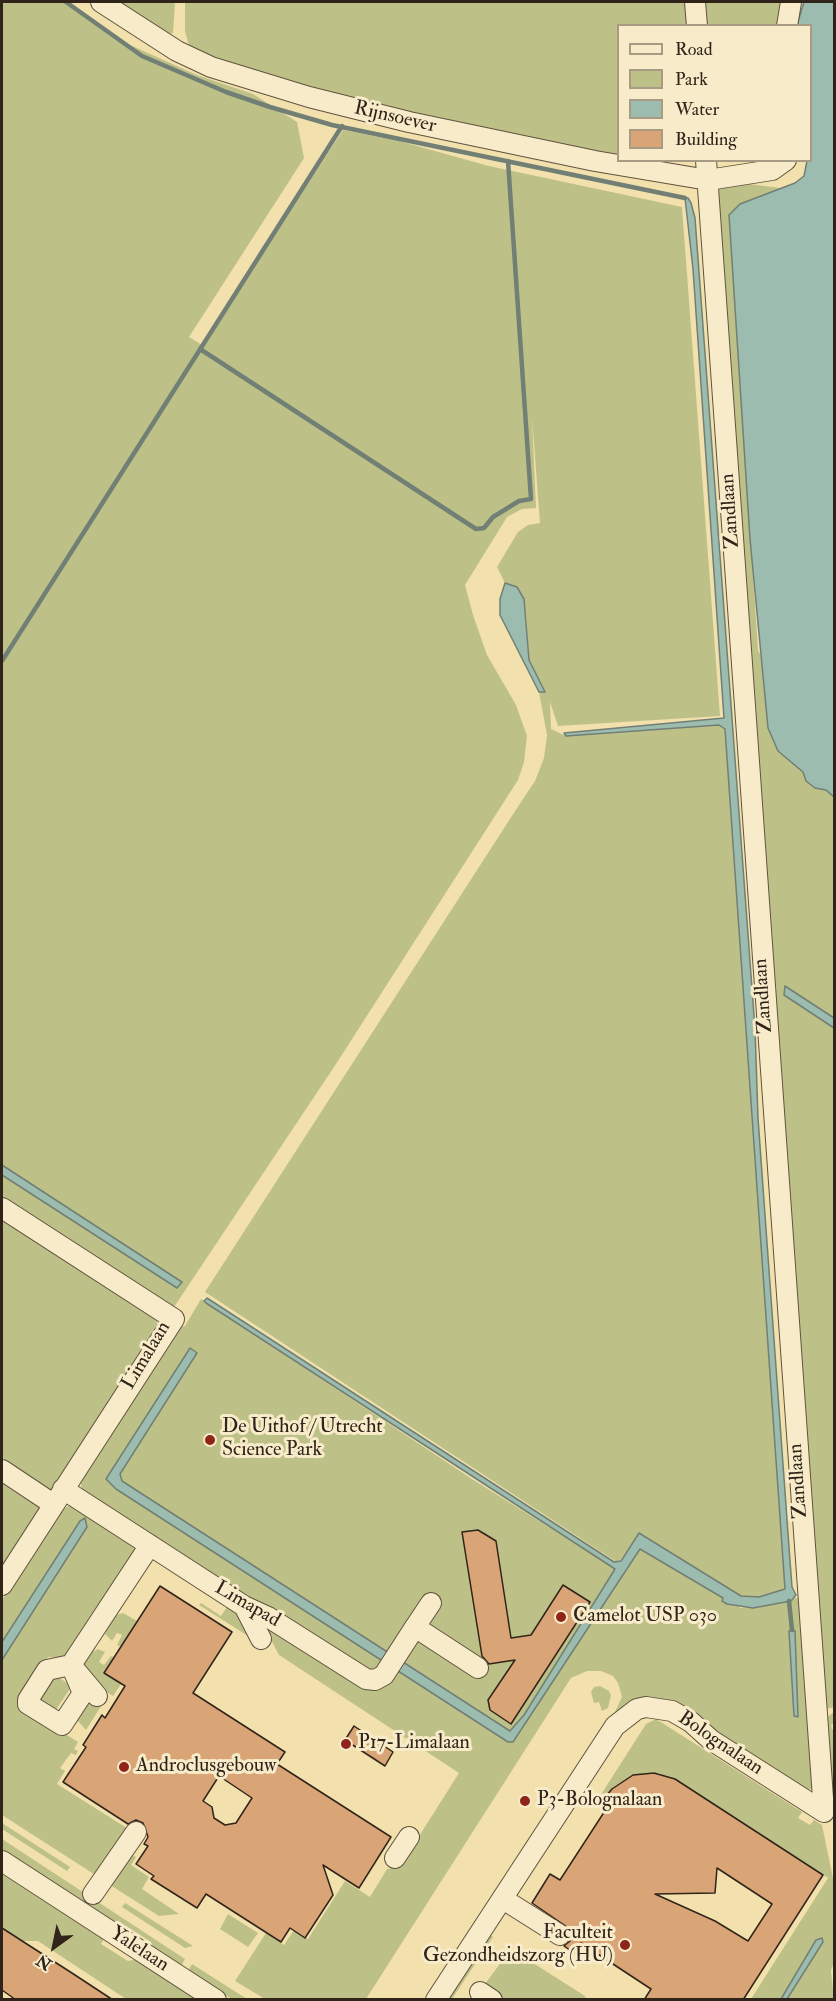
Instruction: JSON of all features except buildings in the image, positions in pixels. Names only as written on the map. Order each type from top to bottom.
[{"type":"street","name":"Rijnsoever","points":[[100,2],[177,51],[211,67],[297,94],[517,145],[617,158]]},
{"type":"street","points":[[695,2],[697,24]]},
{"type":"street","points":[[787,24],[791,2]]},
{"type":"street","name":"Rijnsoever","points":[[646,162],[707,170],[772,170],[783,162]]},
{"type":"street","name":"Zandlaan","points":[[707,170],[794,1427],[829,1812]]},
{"type":"street","name":"Limalaan","points":[[2,1208],[174,1319],[2,1585]]},
{"type":"street","points":[[2,1470],[58,1496]]},
{"type":"street","name":"Limapad","points":[[58,1496],[150,1545],[244,1606],[268,1617],[366,1679],[380,1678],[431,1603]]},
{"type":"street","points":[[97,1696],[71,1665],[150,1545]]},
{"type":"street","points":[[244,1606],[261,1639]]},
{"type":"street","points":[[415,1627],[478,1668]]},
{"type":"street","name":"Bolognalaan","points":[[436,2000],[615,1726],[631,1713],[646,1707],[672,1711],[691,1722],[711,1740],[829,1812]]},
{"type":"street","points":[[93,1894],[136,1832]]},
{"type":"street","points":[[395,1858],[409,1837]]},
{"type":"street","name":"Yalelaan","points":[[2,1862],[216,2000]]},
{"type":"street","points":[[503,1899],[560,1935]]},
{"type":"green space","points":[[2,2],[68,2],[130,45],[197,75],[253,94],[297,122],[304,158],[189,337],[202,345],[343,130],[399,141],[489,166],[682,207],[720,716],[558,726],[550,702],[551,729],[566,736],[719,725],[725,729],[779,1491],[785,1586],[782,1592],[759,1597],[741,1596],[639,1533],[618,1563],[205,1292],[535,781],[544,758],[547,735],[539,692],[545,692],[529,660],[526,614],[517,587],[505,583],[497,567],[518,532],[528,525],[540,523],[532,417],[536,508],[522,509],[507,517],[465,585],[487,655],[516,705],[527,736],[524,762],[518,780],[336,1064],[174,1307],[167,1309],[2,1202]]},
{"type":"green space","points":[[108,2],[175,2],[173,33],[163,36]]},
{"type":"green space","points":[[185,2],[689,2],[691,24],[617,24],[617,155],[385,108],[309,89],[213,58],[189,46],[185,31]]},
{"type":"green space","points":[[703,2],[784,2],[780,24],[705,24]]},
{"type":"green space","points":[[724,181],[781,188],[740,204],[729,215],[758,650],[834,796],[834,1707],[830,1708],[826,1708],[717,190]]},
{"type":"green space","points":[[2,1218],[156,1318],[159,1330],[55,1490],[46,1491],[2,1463]]},
{"type":"green space","points":[[201,1299],[472,1479],[622,1573],[638,1550],[642,1549],[741,1608],[772,1605],[803,1596],[816,1785],[811,1789],[802,1790],[679,1707],[613,1716],[622,1697],[618,1683],[613,1676],[601,1671],[587,1671],[571,1678],[366,1999],[265,1999],[235,1981],[266,1933],[284,1945],[294,1930],[308,1939],[345,1881],[370,1897],[387,1869],[399,1868],[459,1773],[279,1655],[251,1601],[85,1493],[81,1486],[81,1478],[178,1327],[185,1326]]},
{"type":"green space","points":[[2,1477],[41,1503],[42,1510],[2,1573]]},
{"type":"green space","points":[[70,1505],[76,1506],[132,1542],[135,1549],[133,1558],[68,1658],[48,1657],[20,1699],[22,1706],[78,1742],[74,1749],[78,1751],[76,1755],[71,1753],[60,1768],[65,1771],[57,1784],[130,1830],[100,1878],[2,1815],[2,1600],[57,1513]]},
{"type":"green space","points":[[201,1603],[221,1616],[229,1604],[242,1613],[256,1641],[199,1605]]},
{"type":"green space","points":[[123,1613],[137,1621],[121,1647],[117,1645],[122,1635],[117,1633],[112,1641],[105,1634],[113,1616]]},
{"type":"green space","points":[[98,1649],[105,1652],[99,1662],[104,1665],[111,1656],[114,1657],[104,1673],[121,1684],[113,1696],[87,1679],[82,1667],[89,1654]]},
{"type":"green space","points":[[53,1674],[72,1686],[53,1714],[34,1702]]},
{"type":"green space","points":[[600,1686],[609,1691],[611,1695],[608,1708],[602,1711],[599,1702],[594,1703],[591,1692],[594,1687]]},
{"type":"green space","points":[[88,1703],[101,1706],[86,1730],[77,1720],[79,1713]]},
{"type":"green space","points":[[834,1712],[834,1723],[831,1725],[834,1730],[834,1804],[830,1802],[823,1720]]},
{"type":"green space","points":[[656,1719],[802,1812],[798,1818],[810,1825],[814,1820],[822,1825],[834,1883],[834,1962],[831,1971],[834,1999],[787,1999],[799,1981],[816,1940],[781,1999],[751,1999],[828,1878],[669,1777],[658,1773],[633,1775],[614,1787],[606,1797],[602,1793],[646,1724]]},
{"type":"green space","points":[[2,1823],[70,1867],[67,1871],[2,1829]]},
{"type":"green space","points":[[2,1839],[185,1959],[181,1966],[131,1929],[125,1930],[2,1850]]},
{"type":"green space","points":[[127,1852],[136,1857],[131,1865],[149,1877],[142,1889],[179,1914],[159,1916],[107,1883]]},
{"type":"green space","points":[[2,1870],[105,1937],[101,1944],[128,1961],[139,1959],[203,1999],[126,1999],[38,1941],[21,1941],[2,1928]]},
{"type":"green space","points":[[125,1903],[193,1946],[185,1948],[122,1907]]},
{"type":"green space","points":[[228,1914],[258,1933],[248,1947],[220,1929]]},
{"type":"green space","points":[[489,1934],[493,1937],[452,1999],[442,2000]]},
{"type":"green space","points":[[511,1949],[585,1996],[586,1999],[484,1999],[482,1988]]},
{"type":"green space","points":[[192,1964],[247,1999],[232,1999],[188,1971]]},
{"type":"water","points":[[804,2],[834,2],[834,797],[826,790],[815,788],[806,781],[803,772],[778,751],[768,728],[750,539],[729,215],[740,204],[795,183],[804,176],[807,162],[812,162],[812,24],[797,24]]},
{"type":"water","points":[[685,198],[688,198],[691,203],[695,218],[755,1029],[758,1118],[790,1561],[792,1587],[796,1595],[791,1601],[753,1608],[727,1604],[722,1601],[723,1598],[640,1549],[513,1742],[508,1742],[116,1489],[106,1479],[190,1348],[197,1353],[120,1474],[122,1481],[510,1731],[524,1715],[615,1569],[206,1303],[204,1301],[207,1298],[614,1562],[621,1561],[639,1533],[741,1596],[759,1597],[785,1589],[725,729],[719,725],[566,736],[564,733],[724,718],[693,269]]},
{"type":"water","points":[[505,583],[517,587],[524,599],[529,660],[545,692],[539,692],[500,615],[500,599]]},
{"type":"water","points":[[785,986],[834,1018],[834,1028],[784,995]]},
{"type":"water","points":[[2,1165],[182,1282],[177,1288],[2,1175]]},
{"type":"water","points":[[85,1518],[87,1527],[2,1660],[2,1642],[80,1521]]},
{"type":"water","points":[[789,1631],[795,1631],[798,1717],[794,1716]]},
{"type":"water","points":[[822,1938],[823,1942],[787,1999],[781,1999],[816,1940]]},
{"type":"waterway","points":[[66,2],[142,56],[226,92],[270,107],[332,125],[685,198]]},
{"type":"waterway","points":[[2,661],[342,126]]},
{"type":"waterway","points":[[200,349],[476,529],[484,528],[493,517],[519,501],[531,499],[508,161]]},
{"type":"waterway","points":[[789,1601],[792,1630]]},
{"type":"place","name":"De Uithof / Utrecht Science Park","points":[[210,1440]]},
{"type":"place","name":"Camelot USP 030","points":[[561,1617]]},
{"type":"place","name":"P17-Limalaan","points":[[346,1744]]},
{"type":"place","name":"Androclusgebouw","points":[[124,1767]]},
{"type":"place","name":"P3-Bolognalaan","points":[[525,1801]]},
{"type":"place","name":"Faculteit Gezondheidszorg (HU)","points":[[625,1945]]}]
